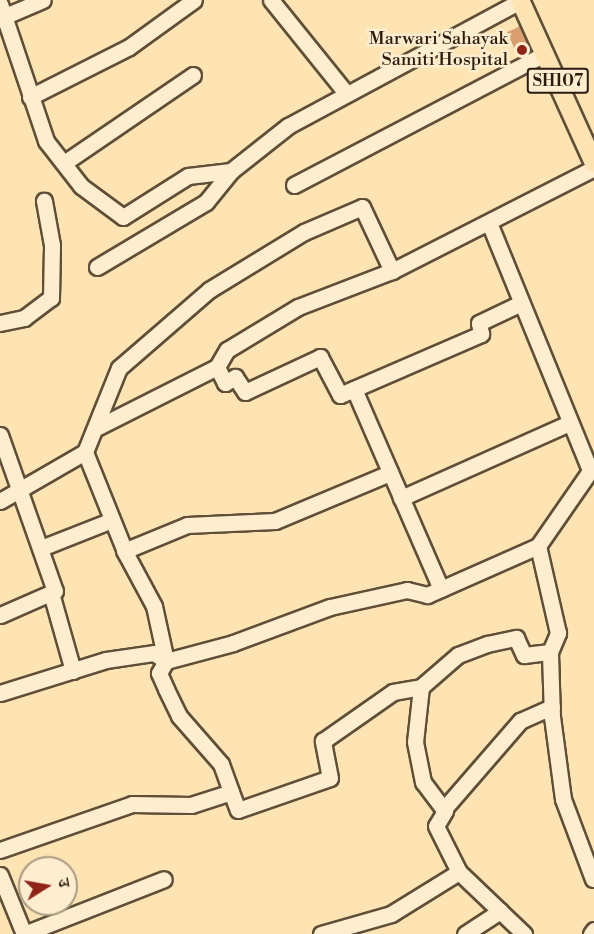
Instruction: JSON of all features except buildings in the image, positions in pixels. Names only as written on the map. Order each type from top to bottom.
[{"type":"main road","name":"SH107","points":[[520,1],[594,163]]},
{"type":"street","points":[[43,0],[1,10],[46,141],[81,186],[123,217],[188,176],[231,171]]},
{"type":"street","points":[[30,97],[129,47],[194,0]]},
{"type":"street","points":[[271,0],[346,93]]},
{"type":"street","points":[[97,267],[206,202],[231,171],[288,126],[520,1]]},
{"type":"street","points":[[294,185],[545,54]]},
{"type":"street","points":[[63,163],[194,75]]},
{"type":"street","points":[[96,428],[217,367],[227,350],[298,308],[392,272],[490,225],[594,168]]},
{"type":"street","points":[[0,323],[24,318],[51,298],[52,245],[44,201]]},
{"type":"street","points":[[0,501],[20,493],[85,452],[119,368],[161,327],[304,232],[362,207],[392,272]]},
{"type":"street","points":[[490,225],[567,424],[592,467],[538,546],[441,589],[330,608],[166,661],[159,673],[178,716],[221,764],[238,810],[330,778],[323,741],[393,692],[421,687],[458,655],[487,644],[516,638],[524,655],[550,652]]},
{"type":"street","points":[[217,367],[225,383],[235,377],[245,392],[320,357],[340,395],[481,334],[479,323],[519,304]]},
{"type":"street","points":[[354,389],[441,589]]},
{"type":"street","points":[[402,498],[567,424]]},
{"type":"street","points":[[0,435],[56,591],[0,615]]},
{"type":"street","points":[[85,452],[124,551],[154,606],[166,661]]},
{"type":"street","points":[[124,551],[187,525],[275,521],[390,472]]},
{"type":"street","points":[[41,548],[112,520]]},
{"type":"street","points":[[538,546],[558,633],[550,652],[552,707],[563,799],[594,879]]},
{"type":"street","points":[[51,593],[73,671]]},
{"type":"street","points":[[0,693],[73,671],[154,653],[166,661]]},
{"type":"street","points":[[421,687],[415,742],[423,782],[443,810]]},
{"type":"street","points":[[524,934],[459,872],[436,826],[443,810],[520,721],[552,707]]},
{"type":"street","points":[[0,850],[132,804],[191,805],[231,792]]},
{"type":"street","points":[[321,934],[391,914],[459,872]]},
{"type":"street","points":[[0,875],[24,934],[164,879]]},
{"type":"street","points":[[465,934],[500,911]]},
{"type":"street","points":[[591,934],[594,930]]},
{"type":"place","name":"Marwari Sahayak Samiti Hospital","points":[[522,50]]}]
